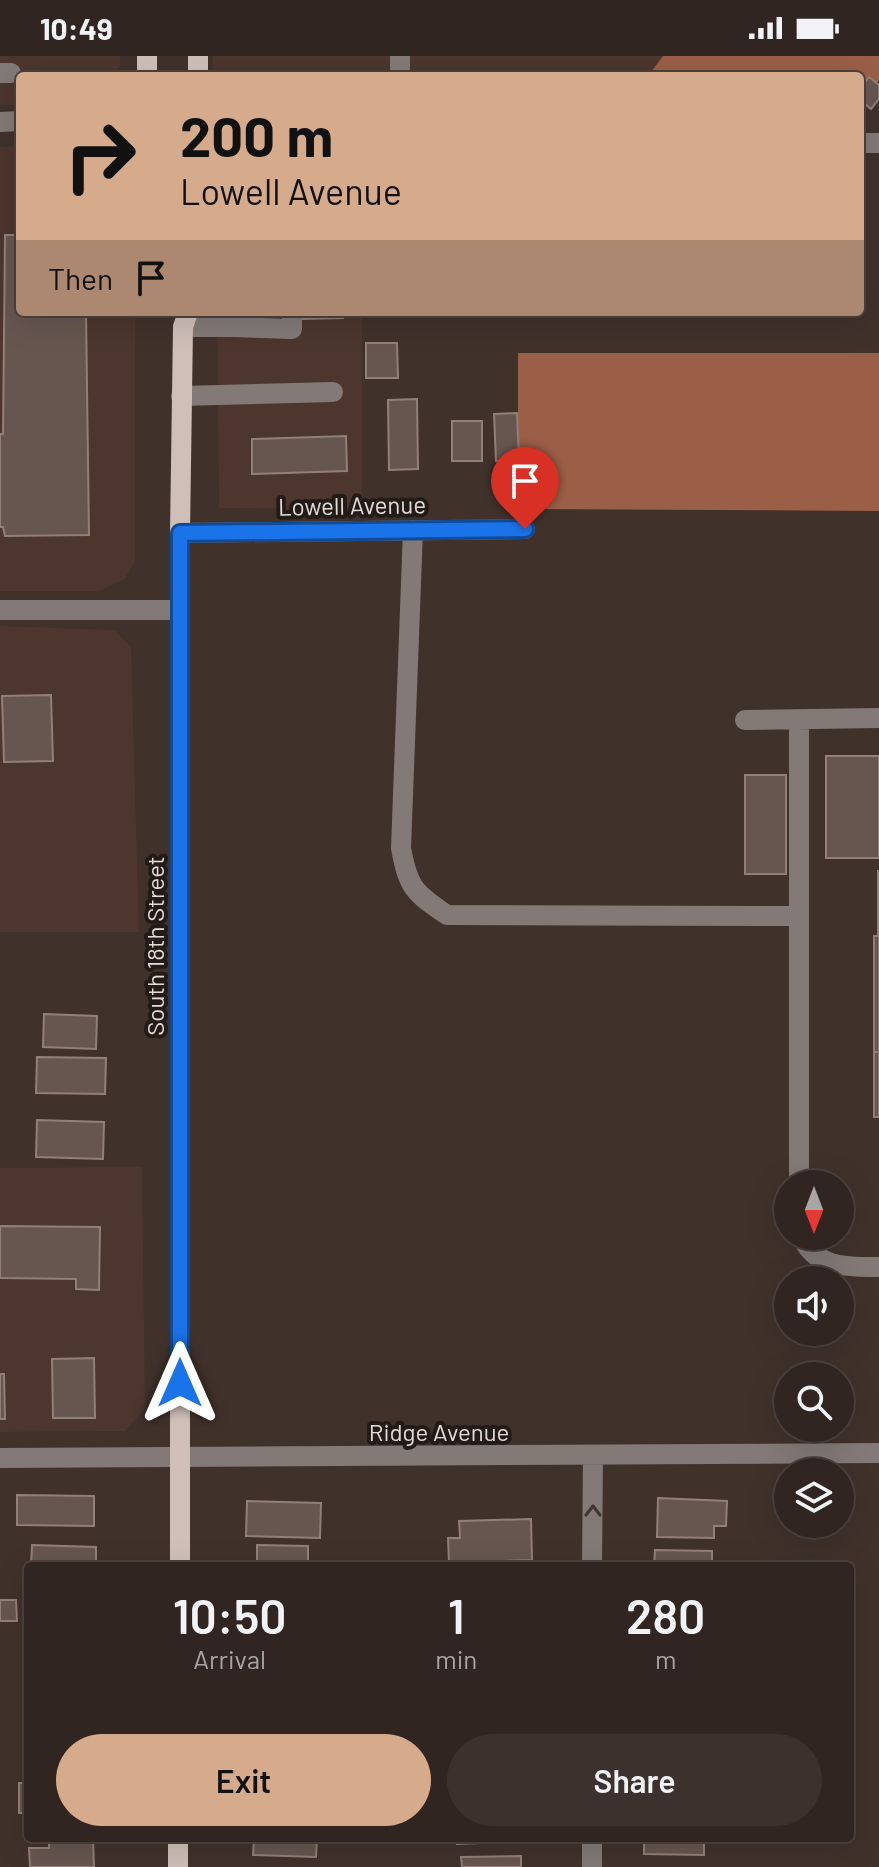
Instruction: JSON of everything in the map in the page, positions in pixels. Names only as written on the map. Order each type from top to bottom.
[{"type":"main road","name":"South 18th Street","points":[[180,1562],[182,317]]},
{"type":"main road","points":[[178,1842],[178,1867]]},
{"type":"street","points":[[182,317],[235,320],[292,329],[292,316]]},
{"type":"street","points":[[181,396],[333,392]]},
{"type":"street","name":"Lowell Avenue","points":[[180,533],[525,529]]},
{"type":"street","points":[[413,530],[401,848],[406,878],[423,899],[447,915],[799,916]]},
{"type":"street","points":[[0,610],[180,610]]},
{"type":"street","points":[[745,720],[879,718]]},
{"type":"street","points":[[799,720],[799,1170]]},
{"type":"street","points":[[810,1250],[818,1259],[842,1267],[879,1267]]},
{"type":"street","name":"Ridge Avenue","points":[[0,1458],[879,1453]]},
{"type":"street","points":[[592,1562],[593,1456]]},
{"type":"street","points":[[592,1842],[592,1867]]},
{"type":"shaded area","points":[[0,56],[120,56],[120,66],[116,72],[16,72],[16,105],[0,105]]},
{"type":"shaded area","points":[[213,56],[663,56],[651,72],[213,72]]},
{"type":"shaded area","points":[[663,56],[879,56],[879,81],[864,105],[864,72],[651,72]]},
{"type":"shaded area","points":[[16,146],[16,316],[135,316],[135,560],[125,579],[100,591],[0,591],[0,147]]},
{"type":"shaded area","points":[[217,316],[362,316],[362,509],[219,508]]},
{"type":"shaded area","points":[[518,353],[879,353],[879,511],[518,509]]},
{"type":"shaded area","points":[[0,626],[114,630],[131,647],[139,932],[0,932]]},
{"type":"shaded area","points":[[142,1167],[145,1409],[125,1431],[0,1432],[0,1168]]},
{"type":"building","points":[[869,77],[879,85],[879,99],[871,109],[864,103],[864,84]]},
{"type":"building","points":[[5,235],[16,235],[16,316],[86,316],[89,535],[5,536],[3,527],[0,527],[0,434],[3,434]]},
{"type":"building","points":[[302,316],[343,316],[343,318],[302,319]]},
{"type":"building","points":[[366,343],[397,343],[398,378],[366,378]]},
{"type":"building","points":[[417,399],[418,469],[389,470],[388,400]]},
{"type":"building","points":[[517,413],[519,460],[496,461],[494,414]]},
{"type":"building","points":[[452,421],[482,421],[482,461],[452,461]]},
{"type":"building","points":[[346,436],[347,471],[252,474],[252,439]]},
{"type":"building","points":[[51,695],[53,761],[4,762],[2,696]]},
{"type":"building","points":[[826,756],[879,756],[879,858],[826,858]]},
{"type":"building","points":[[745,775],[786,775],[786,874],[745,874]]},
{"type":"building","points":[[879,871],[879,936],[878,936]]},
{"type":"building","points":[[874,936],[879,936],[879,1052],[874,1052]]},
{"type":"building","points":[[44,1014],[97,1016],[96,1049],[43,1047]]},
{"type":"building","points":[[874,1052],[879,1052],[879,1117],[874,1117]]},
{"type":"building","points":[[37,1057],[106,1058],[105,1094],[36,1093]]},
{"type":"building","points":[[37,1120],[104,1122],[103,1159],[36,1157]]},
{"type":"building","points":[[0,1226],[100,1227],[99,1290],[76,1289],[76,1279],[0,1278]]},
{"type":"building","points":[[94,1358],[95,1418],[53,1418],[52,1359]]},
{"type":"building","points":[[0,1374],[4,1374],[5,1419],[0,1419]]},
{"type":"building","points":[[17,1495],[94,1496],[94,1526],[17,1525]]},
{"type":"building","points":[[658,1498],[727,1501],[726,1526],[714,1526],[714,1538],[657,1537]]},
{"type":"building","points":[[247,1501],[321,1503],[320,1538],[246,1536]]},
{"type":"building","points":[[531,1519],[532,1560],[449,1562],[448,1538],[460,1538],[459,1521]]},
{"type":"building","points":[[32,1545],[96,1547],[96,1562],[31,1562]]},
{"type":"building","points":[[257,1545],[308,1546],[308,1562],[257,1562]]},
{"type":"building","points":[[655,1550],[712,1551],[712,1562],[654,1562]]},
{"type":"building","points":[[0,1600],[16,1600],[17,1621],[0,1621]]},
{"type":"building","points":[[19,1783],[24,1783],[24,1813],[19,1813]]},
{"type":"building","points":[[49,1842],[93,1842],[94,1867],[30,1867],[29,1848],[49,1848]]},
{"type":"building","points":[[254,1842],[317,1842],[316,1857],[253,1855]]},
{"type":"building","points":[[457,1842],[506,1842],[457,1844]]},
{"type":"building","points":[[644,1842],[704,1842],[704,1855],[644,1854]]},
{"type":"building","points":[[521,1856],[521,1867],[462,1867],[461,1857]]},
{"type":"route","points":[[180,1383],[180,533],[525,529]]}]
